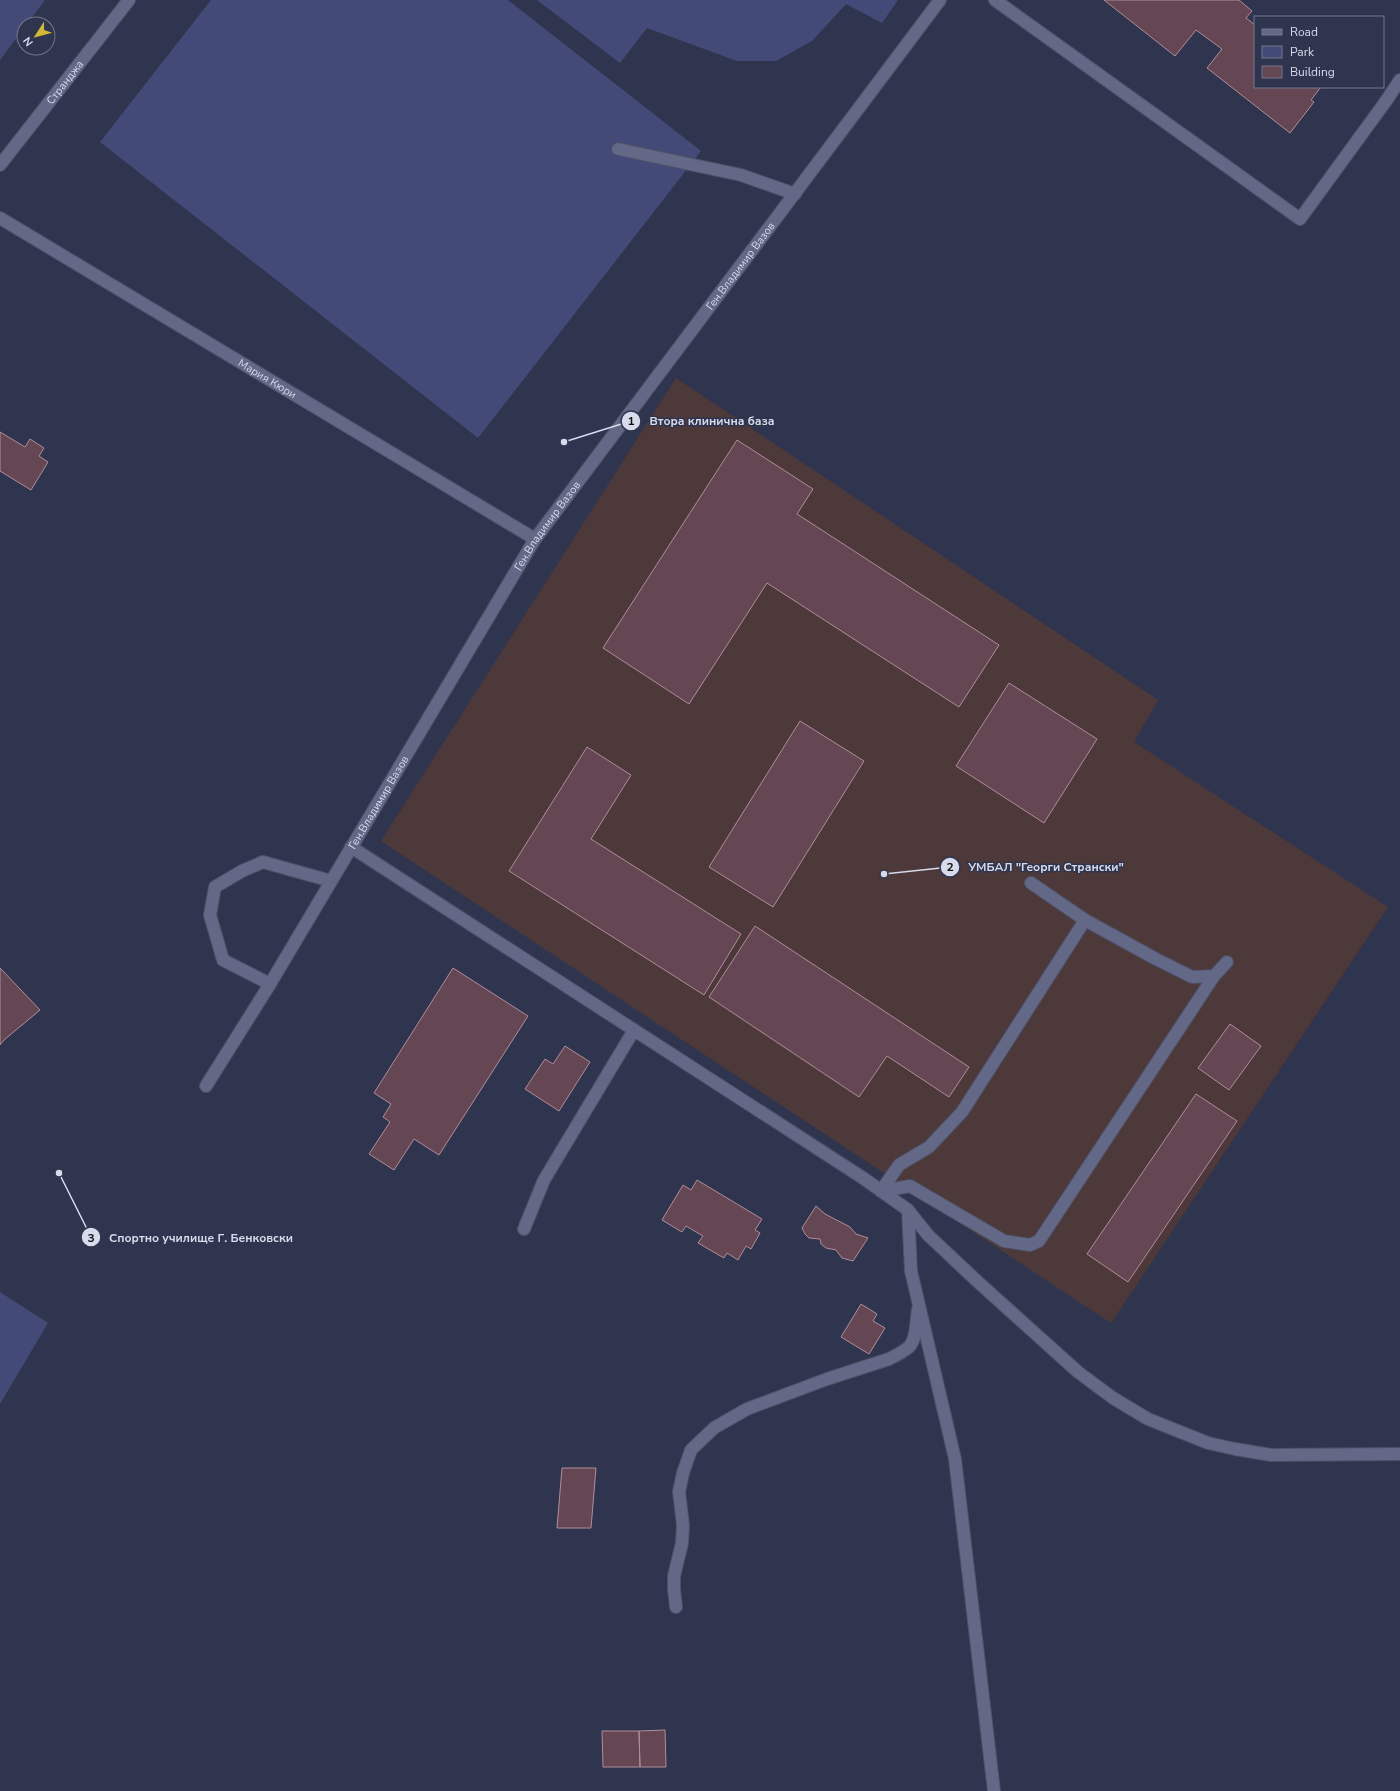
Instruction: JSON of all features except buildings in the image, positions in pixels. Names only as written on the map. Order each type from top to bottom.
[{"type":"street","name":"Странджа","points":[[0,165],[129,0]]},
{"type":"street","name":"Ген.Владимир Вазов","points":[[206,1086],[270,984],[534,539],[940,0]]},
{"type":"street","points":[[995,0],[1300,219],[1400,80]]},
{"type":"street","points":[[618,149],[741,175],[794,194]]},
{"type":"street","name":"Мария Кюри","points":[[0,218],[534,539]]},
{"type":"street","points":[[351,847],[634,1030],[908,1210],[928,1235],[1078,1372],[1113,1398],[1148,1419],[1208,1443],[1271,1455],[1400,1454]]},
{"type":"street","points":[[270,984],[223,960],[210,915],[215,887],[242,871],[263,862],[331,881]]},
{"type":"street","points":[[1031,883],[1085,920],[1156,959],[1192,977],[1214,976]]},
{"type":"street","points":[[881,1191],[899,1165],[929,1147],[962,1112],[1085,920]]},
{"type":"street","points":[[881,1191],[910,1186],[1004,1241],[1030,1245],[1039,1241],[1214,976],[1227,962]]},
{"type":"street","points":[[524,1229],[544,1180],[634,1030]]},
{"type":"street","points":[[908,1210],[911,1272],[955,1459],[994,1791]]},
{"type":"street","points":[[676,1607],[674,1576],[682,1542],[683,1525],[679,1492],[683,1473],[691,1450],[714,1428],[747,1409],[826,1379],[889,1360],[910,1346],[914,1336],[919,1302]]},
{"type":"shaded area","points":[[676,378],[1158,700],[1134,742],[1388,907],[1111,1323],[381,841]]},
{"type":"green space","points":[[0,0],[45,0],[33,16],[16,16],[16,39],[0,60]]},
{"type":"green space","points":[[211,0],[508,0],[701,151],[478,438],[100,142]]},
{"type":"green space","points":[[537,0],[898,0],[882,23],[846,4],[812,41],[776,61],[737,61],[647,28],[620,63]]},
{"type":"green space","points":[[0,1292],[48,1323],[0,1404]]},
{"type":"place","name":"Втора клинична база","points":[[564,442]]},
{"type":"place","name":"УМБАЛ \"Георги Странски\"","points":[[884,874]]},
{"type":"place","name":"Спортно училище Г. Бенковски","points":[[59,1173]]}]
